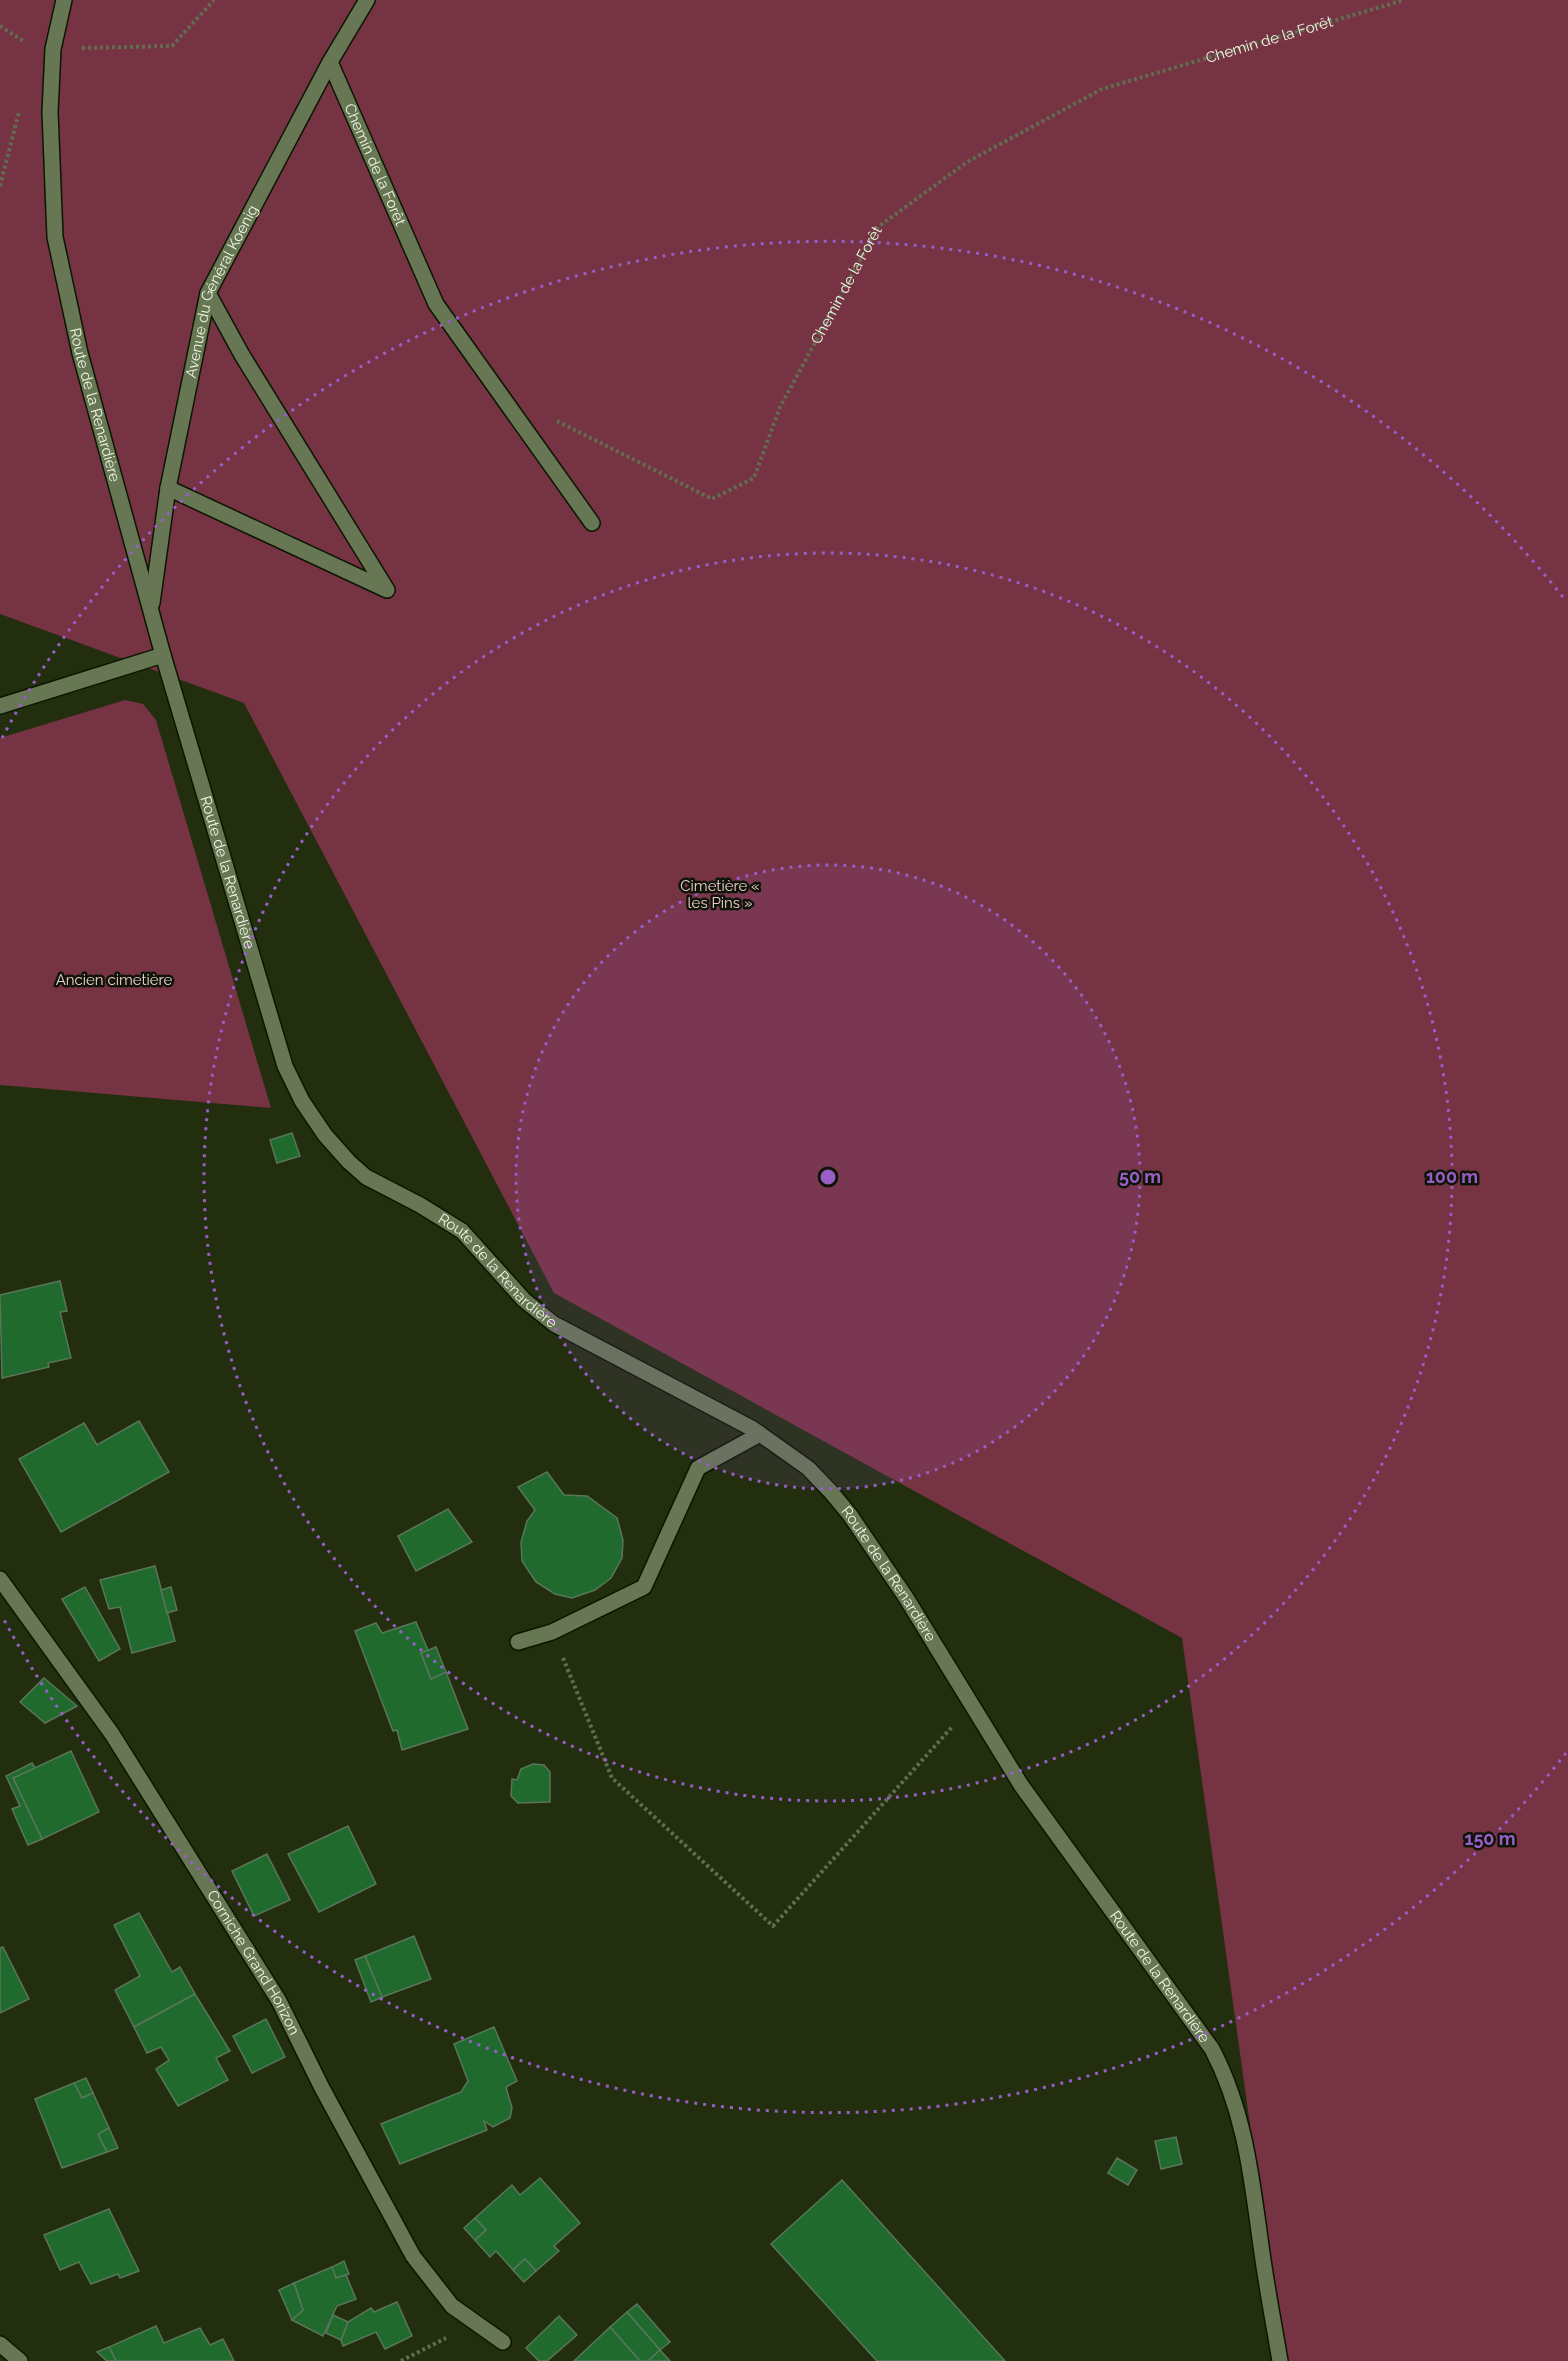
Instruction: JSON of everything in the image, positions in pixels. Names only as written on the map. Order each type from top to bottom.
[{"type":"street","name":"Route de la Renardière","points":[[64,0],[53,49],[50,112],[55,237],[80,353],[163,656],[285,1066],[302,1101],[325,1135],[366,1177],[462,1231],[524,1300],[554,1324],[760,1434],[808,1468],[850,1515],[905,1596],[971,1706],[1028,1794],[1212,2049],[1227,2078],[1242,2125],[1249,2160],[1280,2361]]},
{"type":"street","name":"Avenue du Général Koenig","points":[[151,610],[168,488],[208,293],[330,62],[367,0]]},
{"type":"street","name":"Chemin de la Forêt","points":[[330,62],[436,304],[592,523]]},
{"type":"street","points":[[168,488],[387,590],[242,355],[208,293]]},
{"type":"street","points":[[0,706],[163,656]]},
{"type":"street","points":[[518,1642],[552,1632],[644,1587],[698,1468],[760,1434]]},
{"type":"street","name":"Corniche Grand Horizon","points":[[0,1579],[117,1742],[279,2001],[322,2088],[413,2256],[452,2306],[503,2342]]},
{"type":"street","points":[[0,2344],[20,2361]]},
{"type":"path","points":[[53,49],[172,46],[214,0]]},
{"type":"path","name":"Chemin de la Forêt","points":[[548,416],[712,499],[754,478],[780,407],[878,228],[967,162],[1102,89],[1250,48],[1404,0]]},
{"type":"path","points":[[0,186],[20,105]]},
{"type":"path","points":[[552,1632],[612,1778],[773,1926],[971,1706]]},
{"type":"path","points":[[401,2361],[475,2324]]},
{"type":"green space","name":"Cimetière « les Pins »","points":[[0,0],[1568,0],[1568,2361],[1283,2361],[1182,1638],[554,1293],[244,703],[0,614]]},
{"type":"green space","name":"Ancien cimetière","points":[[125,700],[143,704],[156,720],[271,1108],[0,1085],[0,738]]},
{"type":"building","points":[[292,1133],[300,1156],[277,1163],[270,1140]]},
{"type":"building","points":[[60,1281],[67,1311],[60,1312],[71,1358],[48,1363],[49,1367],[2,1378],[0,1295]]},
{"type":"building","points":[[139,1421],[169,1472],[61,1532],[19,1459],[84,1423],[97,1445]]},
{"type":"building","points":[[547,1472],[564,1495],[587,1496],[617,1518],[623,1540],[622,1558],[611,1578],[595,1590],[572,1598],[555,1594],[536,1582],[522,1561],[521,1542],[527,1521],[535,1510],[518,1487]]},
{"type":"building","points":[[448,1509],[472,1542],[416,1571],[398,1536]]},
{"type":"building","points":[[155,1566],[175,1641],[132,1653],[120,1607],[109,1609],[100,1580]]},
{"type":"building","points":[[85,1587],[120,1649],[99,1661],[62,1599]]},
{"type":"building","points":[[171,1587],[177,1610],[167,1613],[161,1590]]},
{"type":"building","points":[[416,1622],[428,1650],[421,1653],[431,1679],[446,1672],[468,1729],[402,1750],[397,1730],[393,1731],[355,1631],[376,1623],[382,1633]]},
{"type":"building","points":[[436,1647],[446,1672],[431,1679],[421,1653]]},
{"type":"building","points":[[44,1678],[77,1706],[45,1723],[20,1702]]},
{"type":"building","points":[[71,1751],[99,1812],[42,1839],[13,1778]]},
{"type":"building","points":[[32,1763],[35,1768],[13,1778],[42,1839],[28,1845],[12,1809],[20,1806],[6,1776]]},
{"type":"building","points":[[533,1764],[544,1765],[550,1772],[550,1802],[518,1803],[511,1796],[512,1779],[517,1780],[521,1769]]},
{"type":"building","points":[[348,1826],[376,1884],[319,1912],[288,1854]]},
{"type":"building","points":[[267,1854],[290,1900],[254,1916],[232,1871]]},
{"type":"building","points":[[139,1913],[172,1972],[180,1967],[195,1994],[134,2027],[115,1990],[140,1976],[114,1925]]},
{"type":"building","points":[[414,1936],[431,1979],[382,1997],[365,1956]]},
{"type":"building","points":[[3,1947],[29,1999],[0,2013],[0,1948]]},
{"type":"building","points":[[365,1956],[382,1997],[371,2002],[355,1960]]},
{"type":"building","points":[[195,1994],[230,2051],[216,2058],[228,2080],[178,2106],[156,2069],[169,2060],[161,2047],[147,2053],[134,2027]]},
{"type":"building","points":[[266,2019],[285,2057],[252,2073],[233,2036]]},
{"type":"building","points":[[494,2027],[517,2081],[506,2087],[512,2108],[510,2118],[493,2127],[484,2121],[487,2130],[400,2164],[381,2124],[461,2092],[468,2081],[454,2044]]},
{"type":"building","points":[[86,2078],[93,2093],[82,2098],[74,2083]]},
{"type":"building","points":[[74,2083],[82,2098],[93,2093],[109,2128],[98,2134],[107,2152],[62,2168],[35,2099]]},
{"type":"building","points":[[109,2128],[118,2148],[107,2152],[98,2134]]},
{"type":"building","points":[[1176,2137],[1182,2164],[1161,2169],[1155,2141]]},
{"type":"building","points":[[1117,2158],[1137,2170],[1128,2185],[1108,2173]]},
{"type":"building","points":[[540,2178],[580,2223],[554,2246],[559,2251],[536,2271],[525,2259],[513,2270],[496,2251],[490,2257],[475,2240],[486,2230],[475,2218],[512,2185],[520,2195]]},
{"type":"building","points":[[842,2180],[1005,2361],[877,2361],[771,2244]]},
{"type":"building","points":[[109,2209],[139,2271],[120,2278],[118,2274],[91,2284],[79,2262],[60,2270],[44,2235]]},
{"type":"building","points":[[475,2218],[486,2230],[475,2240],[464,2228]]},
{"type":"building","points":[[525,2259],[536,2271],[524,2282],[513,2270]]},
{"type":"building","points":[[344,2261],[349,2274],[336,2278],[332,2267]]},
{"type":"building","points":[[332,2267],[336,2278],[346,2275],[356,2299],[337,2306],[323,2336],[292,2320],[303,2310],[294,2283]]},
{"type":"building","points":[[294,2283],[303,2310],[292,2320],[279,2290]]},
{"type":"building","points":[[397,2302],[412,2336],[385,2349],[376,2332],[343,2346],[341,2340],[348,2322],[371,2308],[374,2312]]},
{"type":"building","points":[[637,2304],[670,2342],[660,2350],[627,2312]]},
{"type":"building","points":[[627,2312],[660,2350],[648,2361],[640,2361],[610,2327]]},
{"type":"building","points":[[333,2315],[348,2322],[341,2340],[326,2333]]},
{"type":"building","points":[[559,2316],[577,2335],[547,2361],[539,2361],[526,2348]]},
{"type":"building","points":[[156,2326],[164,2343],[200,2328],[210,2345],[223,2339],[234,2361],[116,2361],[109,2347]]},
{"type":"building","points":[[610,2327],[640,2361],[574,2361]]},
{"type":"building","points":[[109,2347],[116,2361],[107,2361],[97,2352]]},
{"type":"building","points":[[660,2350],[670,2361],[648,2361]]}]
